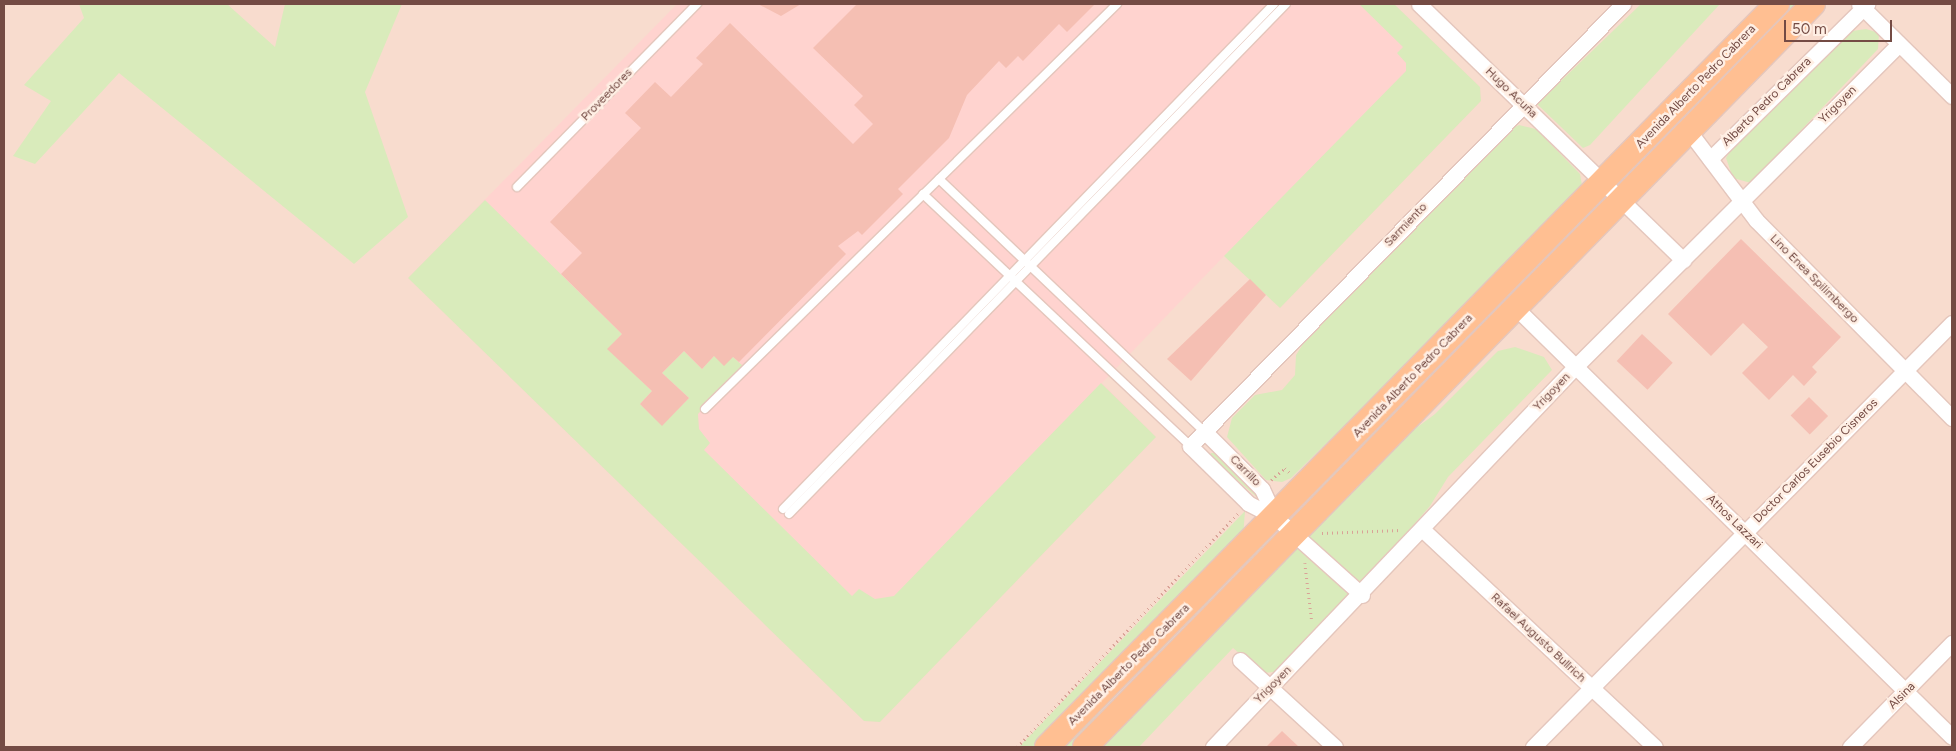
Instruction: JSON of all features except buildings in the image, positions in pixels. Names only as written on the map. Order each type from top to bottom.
[{"type":"main road","name":"Avenida Alberto Pedro Cabrera","points":[[1047,747],[1291,532],[1305,487],[1777,4]]},
{"type":"main road","name":"Avenida Alberto Pedro Cabrera","points":[[1085,747],[1291,532],[1813,4]]},
{"type":"street","name":"Hugo Acuña","points":[[1419,4],[1603,182]]},
{"type":"street","name":"Sarmiento","points":[[1190,446],[1623,4]]},
{"type":"street","points":[[1863,5],[1899,44],[1952,96]]},
{"type":"street","name":"Alberto Pedro Cabrera","points":[[1710,159],[1863,5]]},
{"type":"street","name":"Yrigoyen","points":[[1212,747],[1362,595],[1575,368],[1899,44]]},
{"type":"street","name":"Lino Enea Spilimbergo","points":[[1688,130],[1741,202],[1952,418]]},
{"type":"street","points":[[1603,182],[1683,260]]},
{"type":"street","name":"Athos Lazzari","points":[[1515,307],[1952,737]]},
{"type":"street","name":"Doctor Carlos Eusebio Cisneros","points":[[1533,747],[1744,532],[1906,372],[1952,323]]},
{"type":"street","name":"Carrillo","points":[[1204,431],[1262,488],[1291,532]]},
{"type":"street","name":"Carrillo","points":[[1190,446],[1248,503],[1291,532]]},
{"type":"street","name":"Rafael Augusto Bullrich","points":[[1422,529],[1655,747]]},
{"type":"street","points":[[1291,532],[1362,595]]},
{"type":"street","name":"Alsina","points":[[1850,747],[1906,693],[1952,643]]},
{"type":"street","points":[[1240,660],[1271,686],[1334,747]]},
{"type":"lane","name":"Proveedores","points":[[517,187],[697,4]]},
{"type":"lane","points":[[706,409],[1116,4]]},
{"type":"lane","points":[[1027,264],[1274,4]]},
{"type":"lane","points":[[786,511],[1011,280],[1286,4]]},
{"type":"lane","points":[[939,179],[1204,431]]},
{"type":"lane","points":[[923,194],[1011,280],[1190,446]]},
{"type":"path","points":[[1262,488],[1284,468],[1305,487]]},
{"type":"path","points":[[1017,747],[1248,503]]},
{"type":"path","points":[[1314,645],[1291,532],[1316,533],[1422,529]]},
{"type":"shaded area","points":[[4,4],[1952,4],[1952,747],[4,747]]},
{"type":"shaded area","points":[[677,4],[1394,4],[1480,87],[1481,101],[1280,308],[1224,256],[1102,383],[1156,437],[880,722],[864,721],[408,278]]},
{"type":"green space","points":[[79,4],[227,4],[275,47],[285,4],[402,4],[365,92],[408,217],[354,264],[119,73],[35,164],[13,156],[51,101],[24,85],[84,18]]},
{"type":"green space","points":[[1359,4],[1394,4],[1480,87],[1481,101],[1280,308],[1224,256],[1406,71],[1406,63],[1397,53],[1403,47]]},
{"type":"green space","points":[[1641,4],[1720,4],[1590,145],[1583,148],[1537,104]]},
{"type":"green space","points":[[1785,4],[1801,4],[1634,173],[1631,170],[1669,132],[1689,101]]},
{"type":"green space","points":[[1866,29],[1879,33],[1878,49],[1751,183],[1733,178],[1726,158],[1731,150],[1852,31]]},
{"type":"green space","points":[[1519,125],[1536,129],[1580,174],[1583,191],[1291,478],[1282,482],[1266,480],[1227,437],[1232,418],[1255,395],[1282,390],[1295,375],[1296,355],[1303,344],[1509,130]]},
{"type":"green space","points":[[485,200],[622,334],[608,349],[652,391],[640,404],[662,425],[689,398],[662,373],[684,351],[702,369],[714,356],[733,357],[743,366],[698,414],[699,429],[710,443],[704,450],[852,596],[859,589],[875,599],[894,596],[1101,383],[1156,437],[880,722],[864,721],[408,278]]},
{"type":"green space","points":[[1595,203],[1599,207],[1562,243],[1543,271],[1316,502],[1307,495]]},
{"type":"green space","points":[[1515,347],[1544,357],[1552,370],[1448,477],[1430,506],[1391,551],[1274,672],[1263,673],[1233,648],[1139,747],[1099,747],[1392,446],[1435,414],[1498,351]]},
{"type":"green space","points":[[1211,453],[1216,453],[1259,494],[1260,500],[1211,457]]},
{"type":"green space","points":[[1245,511],[1243,537],[1037,747],[1019,747]]},
{"type":"green space","points":[[1269,536],[1271,538],[1101,711],[1074,747],[1061,747]]}]
